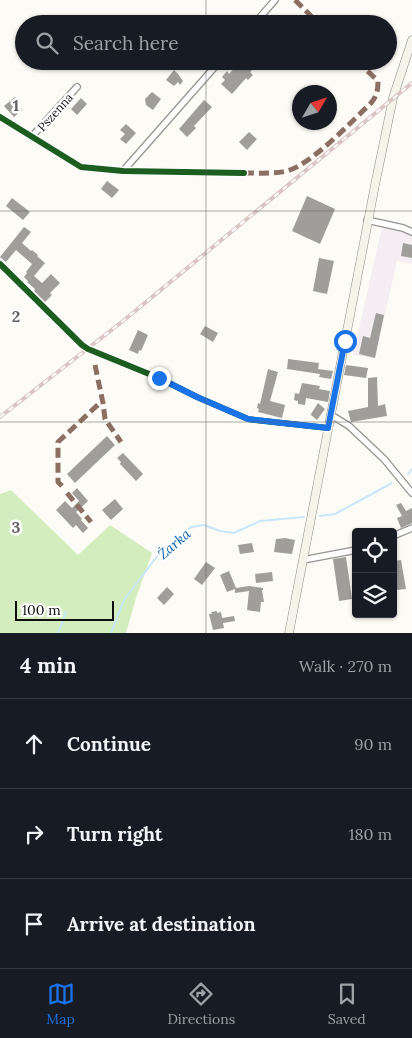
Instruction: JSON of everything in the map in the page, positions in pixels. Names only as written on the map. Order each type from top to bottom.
[{"type":"main road","points":[[288,633],[393,98],[412,40]]},
{"type":"street","points":[[262,15],[275,0]]},
{"type":"street","points":[[123,171],[212,70]]},
{"type":"street","name":"Pszenna","points":[[33,138],[35,133],[77,86]]},
{"type":"street","points":[[0,117],[82,167],[123,171],[244,173]]},
{"type":"street","points":[[368,220],[412,232]]},
{"type":"street","points":[[0,264],[88,349],[159,378],[248,419],[328,428]]},
{"type":"street","points":[[331,414],[349,426],[384,459],[412,493]]},
{"type":"street","points":[[397,534],[412,528]]},
{"type":"street","points":[[303,560],[352,551]]},
{"type":"shaded area","points":[[382,227],[412,234],[412,264],[397,261],[375,358],[353,355]]},
{"type":"green space","points":[[11,490],[78,555],[110,525],[152,553],[126,633],[0,633],[0,494]]},
{"type":"building","points":[[174,70],[183,81],[180,85],[178,82],[174,86],[166,80]]},
{"type":"building","points":[[233,70],[252,70],[250,72],[253,75],[248,80],[246,78],[232,94],[221,84],[225,80],[222,77],[227,71],[229,74]]},
{"type":"building","points":[[152,92],[161,99],[153,110],[146,105],[145,99]]},
{"type":"building","points":[[15,97],[20,102],[17,104],[22,110],[14,117],[4,106]]},
{"type":"building","points":[[81,98],[87,104],[77,115],[71,109]]},
{"type":"building","points":[[204,100],[212,107],[194,126],[196,128],[187,137],[179,129]]},
{"type":"building","points":[[126,124],[136,133],[126,144],[120,139],[125,134],[120,130]]},
{"type":"building","points":[[249,132],[257,139],[247,150],[239,142]]},
{"type":"building","points":[[107,181],[119,190],[112,198],[101,189]]},
{"type":"building","points":[[307,196],[335,209],[320,244],[292,231]]},
{"type":"building","points":[[12,198],[30,212],[23,220],[6,206]]},
{"type":"building","points":[[24,227],[31,232],[22,243],[45,263],[34,276],[42,283],[51,274],[60,283],[50,293],[52,295],[45,302],[24,277],[32,264],[16,250],[6,262],[0,257]]},
{"type":"building","points":[[403,243],[412,245],[412,258],[401,256]]},
{"type":"building","points":[[319,258],[334,261],[327,294],[313,291]]},
{"type":"building","points":[[376,313],[384,315],[375,358],[359,354],[363,336],[370,338]]},
{"type":"building","points":[[205,326],[218,333],[213,342],[200,334]]},
{"type":"building","points":[[138,330],[148,335],[138,354],[129,350]]},
{"type":"building","points":[[288,359],[319,363],[318,369],[333,371],[331,379],[319,377],[320,374],[287,369]]},
{"type":"building","points":[[346,365],[368,368],[366,378],[344,375]]},
{"type":"building","points":[[268,369],[278,372],[270,401],[285,405],[282,418],[258,412],[258,403],[260,404]]},
{"type":"building","points":[[377,377],[378,406],[385,404],[387,416],[351,422],[348,411],[368,407],[368,378]]},
{"type":"building","points":[[302,383],[320,386],[319,389],[330,391],[328,402],[306,398],[305,405],[298,404],[298,401],[294,400],[295,393],[299,394]]},
{"type":"building","points":[[318,403],[325,409],[317,420],[311,414]]},
{"type":"building","points":[[107,436],[115,445],[75,483],[67,474]]},
{"type":"building","points":[[123,453],[143,474],[136,481],[120,464],[121,462],[117,458]]},
{"type":"building","points":[[77,488],[88,501],[76,512],[88,528],[83,533],[76,525],[73,528],[56,510],[65,501],[72,508],[79,501],[72,493]]},
{"type":"building","points":[[115,499],[123,509],[111,520],[102,510]]},
{"type":"building","points":[[401,503],[406,511],[412,508],[412,523],[401,528],[397,518],[402,516],[396,505]]},
{"type":"building","points":[[276,539],[295,540],[292,554],[274,552]]},
{"type":"building","points":[[252,543],[254,552],[240,554],[238,545]]},
{"type":"building","points":[[346,557],[352,599],[339,601],[333,559]]},
{"type":"building","points":[[397,560],[401,560],[406,589],[397,590]]},
{"type":"building","points":[[206,562],[215,568],[202,585],[194,579]]},
{"type":"building","points":[[229,571],[236,588],[249,586],[263,588],[264,602],[261,602],[260,612],[247,610],[249,591],[235,593],[235,589],[227,592],[220,575]]},
{"type":"building","points":[[272,572],[273,581],[256,583],[255,574]]},
{"type":"building","points":[[167,587],[174,594],[164,605],[157,598]]},
{"type":"building","points":[[217,611],[217,613],[221,612],[222,618],[234,616],[235,621],[223,623],[224,628],[213,630],[209,614]]},
{"type":"waterway","name":"Żarka","points":[[408,474],[412,469]]},
{"type":"waterway","name":"Żarka","points":[[320,516],[335,514],[392,483]]},
{"type":"waterway","name":"Żarka","points":[[111,633],[124,600],[161,551],[191,527],[204,525],[220,531],[234,533],[260,521],[304,517]]},
{"type":"waterway","points":[[58,633],[66,612]]},
{"type":"railway","points":[[0,417],[123,321],[412,83]]},
{"type":"marked path","points":[[295,0],[310,15]]},
{"type":"marked path","points":[[244,173],[287,171],[308,160],[331,142],[375,98],[378,81],[366,70]]},
{"type":"marked path","points":[[95,365],[105,419],[121,442]]},
{"type":"marked path","points":[[62,486],[58,482],[58,442],[102,401]]},
{"type":"marked path","points":[[67,493],[91,522]]},
{"type":"cycle path","points":[[0,117],[81,167],[123,171],[244,173]]},
{"type":"cycle path","points":[[0,264],[88,349],[159,378],[248,419],[328,428]]},
{"type":"route","points":[[159,378],[248,419],[328,428],[345,341]]}]
